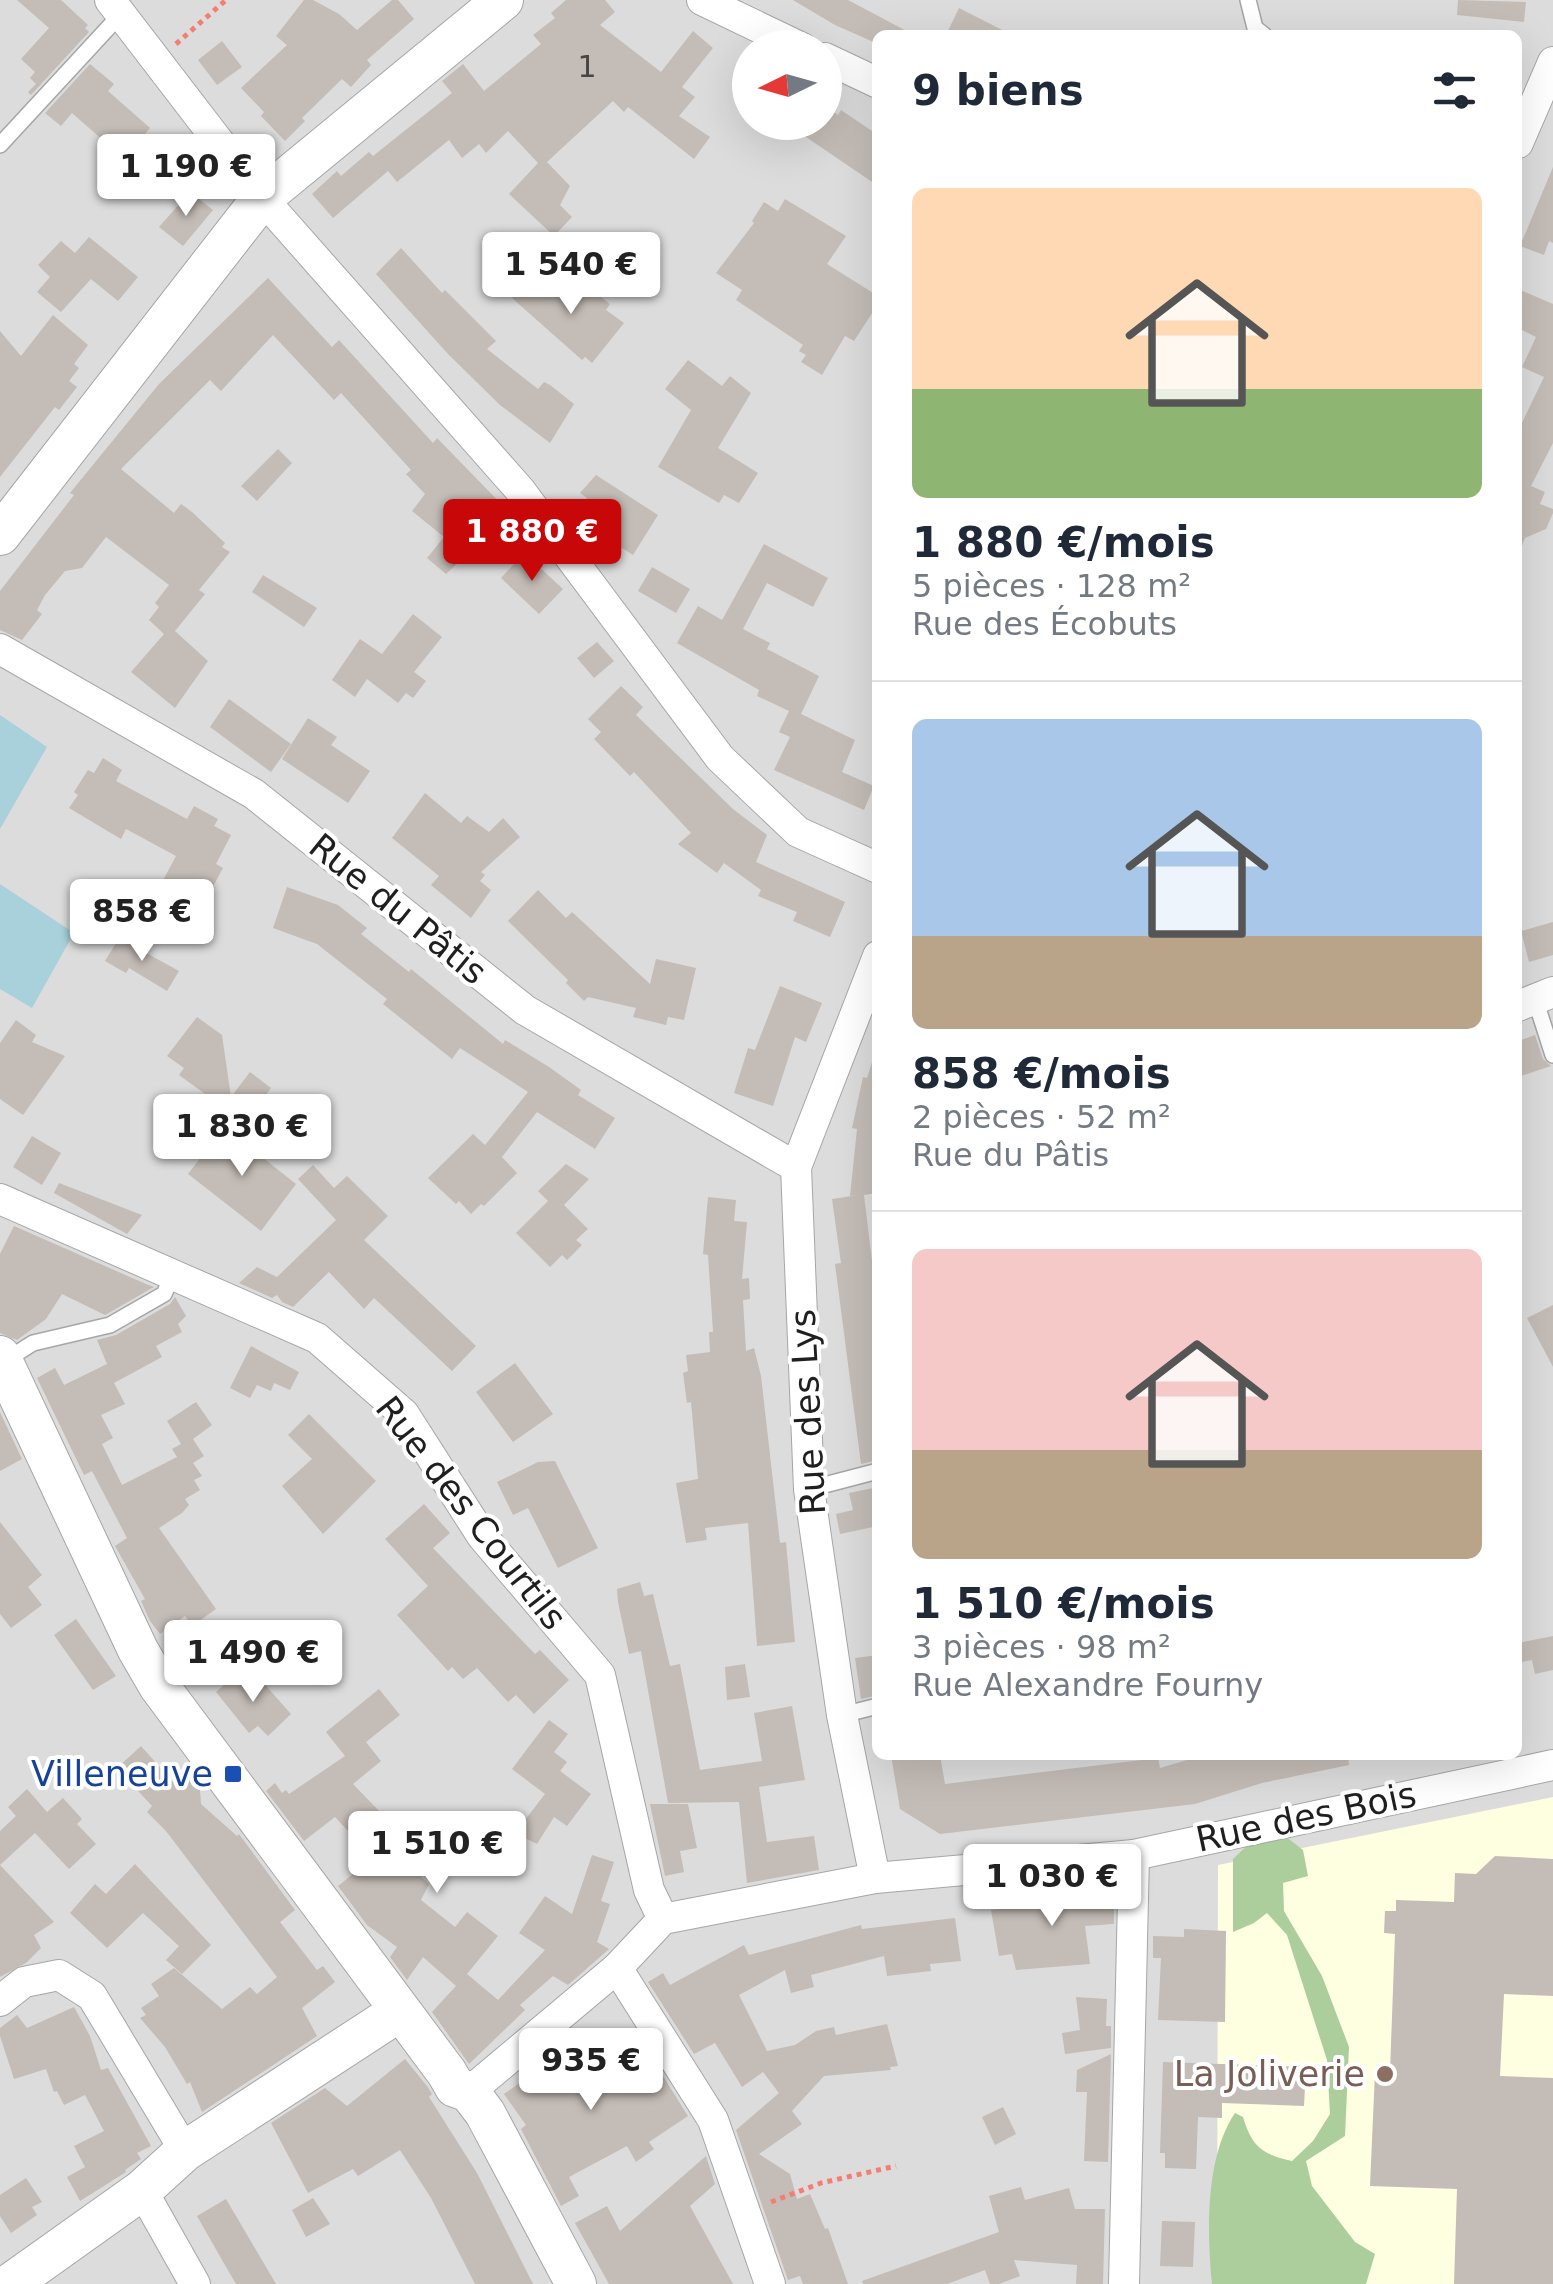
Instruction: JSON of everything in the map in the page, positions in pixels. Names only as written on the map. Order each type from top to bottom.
[{"type":"street","points":[[0,534],[262,198],[504,0]]},
{"type":"street","points":[[702,0],[764,30]]},
{"type":"street","points":[[116,7],[262,198],[520,490],[720,758],[798,832],[872,865]]},
{"type":"street","points":[[1522,134],[1553,62]]},
{"type":"street","points":[[842,66],[872,80]]},
{"type":"street","name":"Rue du Pâtis","points":[[0,649],[254,794],[525,1010],[796,1167]]},
{"type":"street","name":"Rue des Lys","points":[[872,971],[796,1167],[809,1489],[842,1716],[875,1878]]},
{"type":"street","name":"Rue des Courtils","points":[[0,1199],[317,1338],[404,1414],[482,1536],[600,1675],[648,1890],[663,1919]]},
{"type":"street","points":[[2,1359],[158,1686],[455,2088],[470,2092],[485,2113],[576,2284]]},
{"type":"street","name":"Rue des Bois","points":[[663,1919],[875,1878],[1134,1855],[1513,1763],[1553,1765]]},
{"type":"street","points":[[1124,2284],[1134,1855]]},
{"type":"street","points":[[470,2092],[617,1968],[663,1919]]},
{"type":"street","points":[[617,1968],[713,2120],[770,2284]]},
{"type":"street","points":[[0,2001],[24,1982],[60,1975],[92,1996],[186,2151]]},
{"type":"street","points":[[10,2284],[142,2190],[186,2151],[400,2012]]},
{"type":"street","points":[[142,2190],[196,2284]]},
{"type":"lane","points":[[1248,0],[1258,30]]},
{"type":"lane","points":[[0,145],[116,7]]},
{"type":"lane","points":[[1535,999],[1553,1055]]},
{"type":"lane","points":[[2,1359],[33,1342],[110,1325],[164,1294],[174,1273]]},
{"type":"lane","points":[[809,1489],[872,1473]]},
{"type":"lane","points":[[842,1716],[872,1708]]},
{"type":"path","points":[[158,61],[226,0]]},
{"type":"path","points":[[744,2212],[821,2183],[896,2166]]},
{"type":"shaded area","points":[[0,0],[1553,0],[1553,2284],[0,2284]]},
{"type":"shaded area","name":"La Joliverie","points":[[1553,1797],[1553,2284],[1217,2284],[1218,1865]]},
{"type":"green space","points":[[1285,1836],[1303,1850],[1308,1876],[1283,1883],[1284,1911],[1322,1976],[1349,2047],[1345,2136],[1306,2161],[1312,2186],[1355,2242],[1375,2254],[1366,2284],[1212,2284],[1209,2219],[1213,2173],[1225,2131],[1235,2113],[1243,2117],[1260,2148],[1292,2161],[1313,2141],[1330,2114],[1327,2060],[1287,1935],[1267,1913],[1233,1932],[1233,1859],[1254,1839]]},
{"type":"water","points":[[0,715],[47,747],[0,829]]},
{"type":"water","points":[[0,884],[74,933],[32,1008],[0,989]]},
{"type":"building","points":[[17,0],[61,0],[88,25],[85,28],[89,32],[31,95],[28,92],[36,84],[30,78],[35,72],[21,59],[49,28]]},
{"type":"building","points":[[304,0],[313,0],[339,14],[357,30],[392,0],[398,0],[414,19],[367,60],[371,65],[351,87],[342,79],[302,118],[305,121],[285,141],[241,88],[287,45],[276,36]]},
{"type":"building","points":[[566,0],[605,0],[615,12],[600,25],[661,72],[693,31],[713,48],[682,87],[695,97],[679,116],[710,137],[694,159],[628,107],[624,112],[613,101],[547,162],[570,186],[560,205],[572,217],[554,236],[509,194],[538,163],[508,131],[486,153],[479,144],[462,158],[449,140],[397,182],[388,171],[333,218],[312,194],[337,171],[341,176],[369,152],[373,156],[452,93],[442,81],[463,64],[484,91],[541,44],[533,35],[555,18],[551,13]]},
{"type":"building","points":[[793,0],[848,0],[905,30],[872,30],[872,41]]},
{"type":"building","points":[[1458,0],[1526,2],[1524,22],[1457,15]]},
{"type":"building","points":[[959,8],[1002,30],[948,30]]},
{"type":"building","points":[[222,41],[242,67],[217,85],[198,60]]},
{"type":"building","points":[[90,64],[114,84],[108,91],[150,128],[139,141],[156,158],[156,167],[145,177],[72,113],[61,126],[45,113]]},
{"type":"building","points":[[842,111],[872,131],[872,182],[810,140],[842,140]]},
{"type":"building","points":[[1553,167],[1553,243],[1549,241],[1544,255],[1522,247]]},
{"type":"building","points":[[190,192],[213,210],[183,246],[159,227]]},
{"type":"building","points":[[785,199],[846,236],[827,264],[872,292],[872,313],[854,341],[845,336],[822,375],[801,362],[806,355],[799,351],[803,345],[736,300],[742,290],[716,273],[754,223],[764,202],[778,211]]},
{"type":"building","points":[[89,237],[138,277],[118,301],[91,279],[61,312],[37,292],[50,277],[38,265],[61,241],[75,253]]},
{"type":"building","points":[[401,248],[442,293],[445,290],[496,341],[487,349],[538,389],[544,382],[574,404],[550,443],[500,405],[376,274]]},
{"type":"building","points":[[532,275],[570,303],[584,284],[610,304],[606,310],[624,323],[592,363],[585,357],[582,360],[512,298]]},
{"type":"building","points":[[268,278],[332,347],[339,340],[433,443],[437,438],[510,513],[446,574],[427,558],[444,537],[412,511],[425,494],[406,474],[411,470],[341,393],[334,400],[273,335],[221,391],[210,380],[121,469],[174,513],[181,504],[192,512],[230,552],[199,590],[205,594],[175,631],[208,661],[175,708],[131,672],[164,634],[149,620],[159,607],[155,603],[169,585],[106,537],[82,568],[65,571],[45,595],[37,610],[42,614],[22,640],[0,630],[0,591],[74,495],[70,493],[159,384]]},
{"type":"building","points":[[1522,291],[1553,304],[1553,443],[1531,486],[1545,492],[1540,504],[1553,509],[1553,513],[1546,529],[1525,538],[1522,546],[1522,423],[1544,377],[1522,367],[1536,337],[1522,330]]},
{"type":"building","points":[[53,315],[88,345],[74,364],[79,368],[69,381],[77,387],[59,410],[55,407],[0,477],[0,331],[21,356]]},
{"type":"building","points":[[688,360],[722,386],[730,376],[751,393],[718,448],[758,473],[739,503],[724,495],[719,503],[658,467],[691,410],[665,389]]},
{"type":"building","points":[[278,449],[292,463],[257,501],[241,486]]},
{"type":"building","points":[[596,475],[658,515],[633,555],[592,529],[602,513],[585,502],[587,498],[580,493]]},
{"type":"building","points":[[764,544],[828,578],[813,607],[767,583],[743,629],[770,643],[767,649],[819,676],[801,714],[855,740],[842,772],[872,785],[864,810],[774,770],[790,737],[779,732],[789,711],[757,696],[759,690],[677,643],[698,606],[722,620]]},
{"type":"building","points":[[524,553],[563,589],[539,614],[501,578]]},
{"type":"building","points":[[652,567],[690,589],[676,613],[638,591]]},
{"type":"building","points":[[263,575],[317,608],[304,627],[252,592]]},
{"type":"building","points":[[413,614],[442,637],[414,672],[426,681],[413,698],[406,693],[398,703],[367,679],[355,697],[332,680],[360,639],[382,654]]},
{"type":"building","points":[[597,642],[614,661],[594,678],[577,658]]},
{"type":"building","points":[[621,686],[643,707],[636,715],[733,809],[767,835],[756,862],[845,902],[830,937],[793,921],[797,912],[758,896],[761,890],[724,863],[717,873],[678,844],[691,833],[634,772],[630,776],[594,739],[601,732],[588,719]]},
{"type":"building","points":[[229,699],[291,744],[271,772],[210,727]]},
{"type":"building","points":[[308,718],[337,737],[331,745],[370,771],[348,803],[282,759]]},
{"type":"building","points":[[103,758],[122,770],[116,781],[187,819],[194,806],[218,819],[214,826],[231,835],[216,864],[223,868],[191,927],[165,913],[175,895],[160,886],[176,856],[126,829],[121,839],[69,808],[88,770],[94,773]]},
{"type":"building","points":[[425,793],[461,823],[467,816],[489,832],[503,818],[520,837],[481,872],[485,875],[480,881],[491,890],[471,918],[431,885],[439,876],[392,838]]},
{"type":"building","points":[[287,887],[338,905],[367,928],[361,934],[409,972],[411,969],[503,1044],[505,1040],[549,1067],[581,1090],[578,1095],[615,1118],[595,1149],[537,1112],[502,1157],[517,1173],[471,1214],[459,1201],[456,1204],[428,1178],[473,1134],[485,1145],[528,1092],[460,1048],[452,1059],[383,1004],[387,999],[317,944],[273,928]]},
{"type":"building","points":[[538,890],[566,918],[572,912],[650,984],[656,959],[696,968],[684,1020],[668,1017],[666,1025],[633,1017],[636,1008],[588,997],[584,1001],[508,921]]},
{"type":"building","points":[[1553,922],[1553,955],[1529,962],[1522,931]]},
{"type":"building","points":[[119,938],[179,971],[167,991],[129,968],[126,973],[105,961]]},
{"type":"building","points":[[780,986],[822,1003],[806,1042],[795,1037],[773,1106],[734,1093],[748,1048],[755,1050]]},
{"type":"building","points":[[197,1017],[222,1035],[231,1097],[250,1072],[271,1088],[245,1123],[179,1075],[184,1068],[167,1056]]},
{"type":"building","points":[[16,1020],[36,1035],[32,1042],[65,1056],[23,1115],[0,1099],[0,1043]]},
{"type":"building","points":[[1535,1035],[1543,1059],[1551,1066],[1522,1076],[1522,1040]]},
{"type":"building","points":[[872,1062],[872,1194],[864,1195],[872,1261],[872,1461],[861,1464],[835,1264],[841,1263],[832,1199],[859,1195],[850,1196],[857,1129],[852,1128],[863,1077],[867,1078]]},
{"type":"building","points":[[224,1127],[296,1184],[261,1231],[188,1174]]},
{"type":"building","points":[[32,1136],[61,1153],[42,1185],[13,1167]]},
{"type":"building","points":[[566,1164],[589,1179],[564,1205],[588,1229],[576,1240],[582,1245],[567,1260],[562,1255],[550,1267],[516,1233],[548,1201],[538,1191]]},
{"type":"building","points":[[313,1165],[334,1188],[347,1176],[388,1216],[364,1240],[476,1346],[452,1371],[374,1298],[364,1309],[329,1272],[293,1307],[277,1295],[272,1298],[239,1283],[257,1267],[277,1277],[336,1220],[298,1179]]},
{"type":"building","points":[[59,1183],[142,1215],[127,1234],[54,1193]]},
{"type":"building","points":[[708,1197],[736,1200],[734,1221],[747,1222],[742,1279],[749,1278],[750,1299],[743,1300],[746,1351],[754,1348],[761,1376],[780,1543],[786,1542],[795,1642],[757,1646],[748,1523],[705,1528],[707,1540],[686,1543],[676,1483],[698,1479],[691,1402],[687,1403],[683,1373],[688,1371],[686,1355],[710,1352],[709,1332],[713,1332],[708,1255],[703,1254]]},
{"type":"building","points":[[14,1226],[154,1287],[105,1315],[62,1294],[46,1319],[17,1340],[0,1333],[0,1254]]},
{"type":"building","points":[[175,1297],[186,1316],[178,1324],[182,1332],[156,1346],[162,1357],[114,1383],[125,1404],[101,1415],[113,1438],[102,1444],[122,1485],[177,1457],[172,1449],[181,1444],[167,1421],[196,1402],[212,1425],[193,1439],[204,1456],[193,1463],[202,1476],[194,1480],[200,1490],[185,1499],[189,1505],[182,1513],[159,1528],[216,1609],[192,1626],[185,1616],[160,1634],[115,1546],[127,1538],[92,1471],[84,1475],[37,1378],[55,1368],[64,1385],[107,1364],[97,1340],[116,1335],[170,1304]]},
{"type":"building","points":[[1553,1305],[1553,1367],[1527,1318]]},
{"type":"building","points":[[251,1346],[299,1372],[290,1390],[274,1383],[271,1391],[257,1385],[250,1398],[230,1388]]},
{"type":"building","points":[[515,1363],[553,1414],[513,1442],[476,1392]]},
{"type":"building","points":[[0,1412],[22,1459],[0,1471]]},
{"type":"building","points":[[309,1414],[376,1481],[323,1534],[282,1486],[312,1459],[288,1435]]},
{"type":"building","points":[[555,1461],[598,1548],[558,1568],[528,1508],[513,1515],[497,1482],[538,1462]]},
{"type":"building","points":[[872,1488],[872,1527],[840,1534],[836,1514],[853,1510],[849,1493]]},
{"type":"building","points":[[424,1504],[450,1533],[433,1548],[535,1654],[540,1650],[569,1680],[534,1714],[516,1695],[508,1702],[477,1668],[463,1679],[452,1667],[448,1671],[397,1615],[428,1586],[385,1539]]},
{"type":"building","points":[[0,1522],[42,1575],[28,1587],[42,1605],[11,1628],[0,1614]]},
{"type":"building","points":[[640,1582],[644,1596],[653,1594],[670,1666],[680,1664],[700,1770],[762,1761],[754,1713],[792,1706],[805,1780],[759,1787],[767,1842],[814,1836],[819,1870],[747,1883],[739,1802],[668,1803],[641,1651],[629,1654],[618,1602],[617,1589]]},
{"type":"building","points":[[76,1619],[116,1676],[93,1690],[54,1635]]},
{"type":"building","points":[[1553,1636],[1553,1670],[1535,1674],[1532,1660],[1522,1662],[1522,1642]]},
{"type":"building","points":[[323,1640],[341,1667],[320,1686],[299,1656]]},
{"type":"building","points":[[872,1656],[872,1696],[861,1699],[855,1658]]},
{"type":"building","points":[[745,1664],[750,1697],[727,1700],[725,1667]]},
{"type":"building","points":[[237,1673],[250,1688],[260,1679],[291,1714],[268,1736],[258,1726],[249,1733],[216,1692]]},
{"type":"building","points":[[379,1689],[400,1715],[366,1742],[381,1761],[353,1784],[382,1814],[377,1819],[426,1872],[421,1877],[429,1884],[421,1900],[455,1927],[467,1912],[498,1936],[467,1974],[498,2000],[545,1950],[519,1933],[545,1896],[572,1914],[592,1855],[614,1862],[601,1901],[610,1904],[597,1942],[609,1949],[568,1985],[553,1976],[520,2005],[525,2010],[469,2064],[432,2012],[456,1986],[423,1957],[407,1980],[390,1957],[397,1947],[367,1925],[338,1886],[373,1858],[335,1817],[304,1841],[266,1791],[275,1783],[282,1793],[286,1790],[289,1794],[345,1756],[326,1732]]},
{"type":"building","points":[[549,1720],[568,1734],[554,1752],[567,1762],[560,1771],[591,1794],[567,1826],[554,1817],[537,1844],[515,1833],[545,1794],[512,1769]]},
{"type":"building","points":[[141,1746],[173,1782],[182,1773],[200,1790],[201,1804],[239,1834],[295,1910],[280,1922],[317,1970],[323,1966],[335,1982],[302,2008],[317,2036],[202,2112],[190,2082],[187,2084],[165,2047],[140,2018],[146,2015],[141,2008],[159,1996],[151,1984],[174,1968],[222,2009],[250,1987],[257,1994],[277,1977],[166,1831],[147,1812],[152,1806],[117,1768]]},
{"type":"building","points":[[892,1760],[941,1760],[945,1784],[1142,1760],[1158,1760],[1160,1768],[1187,1760],[1348,1760],[1349,1765],[1262,1783],[1195,1804],[940,1834],[900,1809]]},
{"type":"building","points":[[27,1789],[47,1812],[63,1798],[82,1819],[77,1824],[96,1844],[69,1869],[35,1833],[0,1865],[0,1831],[16,1816],[8,1807]]},
{"type":"building","points":[[650,1804],[688,1804],[697,1848],[680,1851],[684,1872],[665,1876]]},
{"type":"building","points":[[1495,1856],[1553,1859],[1553,1996],[1504,1994],[1500,2076],[1553,2078],[1553,2284],[1454,2284],[1457,2189],[1370,2186],[1375,2072],[1390,2072],[1395,1934],[1384,1933],[1385,1911],[1396,1911],[1396,1900],[1454,1902],[1455,1873],[1476,1874]]},
{"type":"building","points":[[135,1864],[211,1945],[182,1974],[166,1960],[179,1946],[143,1913],[107,1948],[70,1913],[95,1884],[106,1894]]},
{"type":"building","points":[[0,1865],[54,1922],[34,1935],[41,1948],[26,1963],[0,1977]]},
{"type":"building","points":[[1114,1891],[1114,1924],[1085,1926],[1090,1964],[1016,1970],[1012,1954],[999,1956],[991,1910],[1040,1904],[1039,1900],[1065,1894]]},
{"type":"building","points":[[955,1918],[961,1961],[930,1964],[931,1971],[887,1976],[884,1956],[811,1975],[814,1987],[791,1993],[785,1970],[739,1995],[767,2051],[795,2045],[816,2031],[834,2027],[836,2035],[887,2024],[898,2066],[890,2067],[891,2070],[824,2076],[792,2111],[802,2124],[759,2154],[790,2174],[797,2199],[810,2194],[825,2229],[828,2228],[848,2284],[803,2284],[800,2276],[788,2280],[736,2130],[779,2093],[763,2072],[742,2087],[715,2043],[694,2054],[648,1982],[663,1973],[670,1985],[744,1945],[749,1955],[861,1925],[862,1929]]},
{"type":"building","points":[[1184,1929],[1226,1931],[1225,2022],[1158,2020],[1161,1958],[1153,1958],[1153,1936],[1184,1937]]},
{"type":"building","points":[[1076,1997],[1107,1999],[1106,2026],[1111,2026],[1111,2048],[1065,2054],[1062,2033],[1080,2030]]},
{"type":"building","points":[[74,2007],[90,2036],[101,2070],[108,2068],[151,2146],[137,2153],[141,2159],[126,2172],[80,2201],[67,2177],[85,2167],[74,2146],[104,2131],[85,2095],[64,2105],[54,2092],[46,2069],[14,2079],[0,2036],[0,2028],[17,2015],[27,2028]]},
{"type":"building","points":[[580,2035],[619,2079],[651,2057],[688,2116],[649,2142],[654,2149],[636,2162],[627,2146],[569,2177],[579,2196],[561,2206],[521,2129],[526,2125],[504,2094],[528,2077],[530,2080]]},
{"type":"building","points":[[1111,2054],[1108,2162],[1084,2161],[1087,2092],[1076,2092],[1077,2070]]},
{"type":"building","points":[[405,2059],[427,2086],[432,2094],[429,2097],[477,2173],[533,2284],[475,2284],[431,2198],[400,2150],[358,2176],[353,2169],[308,2193],[271,2123],[325,2088],[347,2106]]},
{"type":"building","points":[[1163,2062],[1306,2067],[1304,2106],[1222,2103],[1222,2118],[1198,2117],[1196,2169],[1165,2168],[1165,2153],[1160,2153]]},
{"type":"building","points":[[1003,2107],[1016,2134],[995,2145],[982,2117]]},
{"type":"building","points":[[706,2156],[715,2184],[690,2206],[733,2284],[609,2284],[575,2223],[607,2206],[620,2231]]},
{"type":"building","points":[[26,2178],[42,2202],[32,2207],[37,2215],[11,2233],[0,2216],[0,2195]]},
{"type":"building","points":[[1021,2187],[1025,2200],[1069,2188],[1075,2209],[1105,2209],[1103,2284],[1076,2284],[1077,2265],[1014,2260],[1020,2276],[999,2284],[990,2284],[985,2270],[947,2284],[863,2284],[862,2281],[999,2232],[989,2196]]},
{"type":"building","points":[[313,2198],[330,2224],[306,2237],[292,2210]]},
{"type":"building","points":[[226,2199],[276,2284],[236,2284],[197,2216]]},
{"type":"building","points":[[1162,2221],[1195,2222],[1193,2267],[1160,2266]]},
{"type":"place","name":"Villeneuve","points":[[233,1774]]},
{"type":"place","name":"La Joliverie","points":[[1385,2074]]}]
